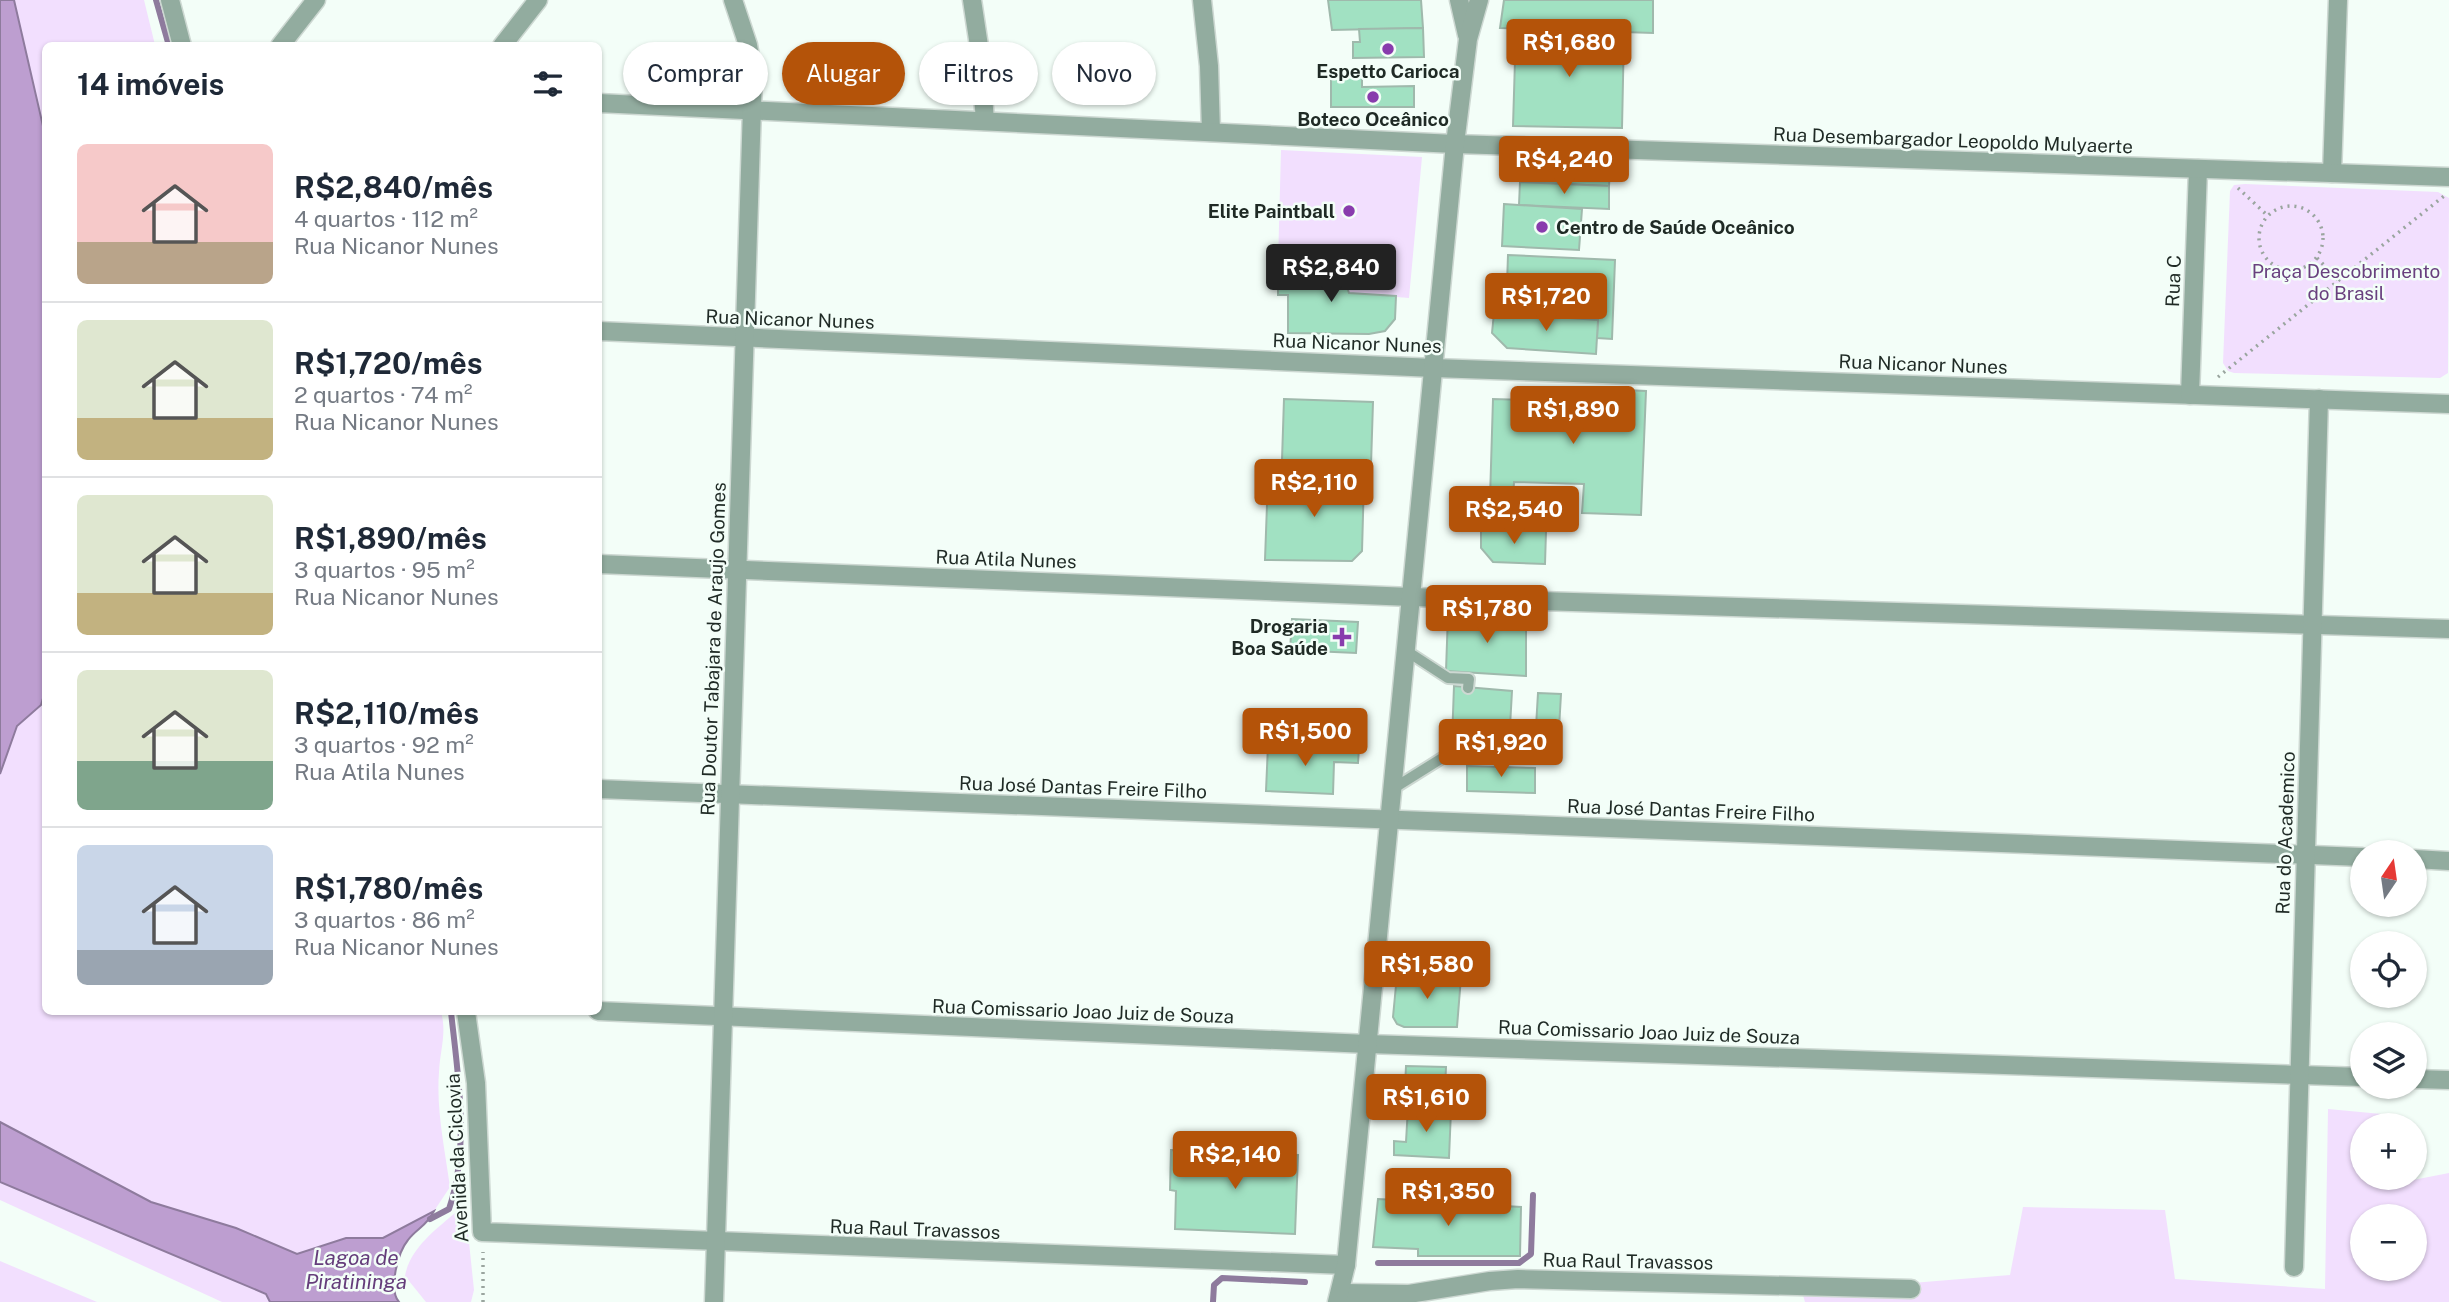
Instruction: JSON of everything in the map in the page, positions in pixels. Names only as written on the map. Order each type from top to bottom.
[{"type":"street","points":[[170,0],[181,42]]},
{"type":"street","points":[[283,42],[316,0]]},
{"type":"street","points":[[505,42],[538,0]]},
{"type":"street","name":"Rua Doutor Tabajara de Araujo Gomes","points":[[714,1302],[753,76],[748,45],[733,0]]},
{"type":"street","points":[[972,0],[985,121]]},
{"type":"street","points":[[1202,0],[1209,66],[1211,132]]},
{"type":"street","points":[[1460,0],[1468,39]]},
{"type":"street","points":[[1341,1290],[1368,1044],[1455,144],[1468,39],[1479,0]]},
{"type":"street","points":[[2332,173],[2338,0]]},
{"type":"street","name":"Rua Desembargador Leopoldo Mulyaerte","points":[[602,103],[1455,144],[2449,177]]},
{"type":"street","name":"Rua C","points":[[2190,395],[2198,169]]},
{"type":"street","name":"Rua Nicanor Nunes","points":[[602,331],[1434,368],[2449,404]]},
{"type":"street","name":"Rua do Academico","points":[[2294,1267],[2319,400]]},
{"type":"street","name":"Rua Atila Nunes","points":[[602,564],[1411,597]]},
{"type":"street","points":[[1411,597],[2449,629]]},
{"type":"street","name":"Rua José Dantas Freire Filho","points":[[602,789],[2350,857]]},
{"type":"street","points":[[2427,860],[2449,861]]},
{"type":"street","name":"Rua Comissario Joao Juiz de Souza","points":[[602,1011],[1368,1044],[2350,1077]]},
{"type":"street","name":"Avenida da Ciclovia","points":[[466,1015],[476,1083],[482,1232]]},
{"type":"street","points":[[2427,1079],[2449,1080]]},
{"type":"street","name":"Rua Raul Travassos","points":[[482,1232],[716,1243],[1409,1294],[1518,1279],[1911,1289]]},
{"type":"lane","points":[[1405,650],[1448,678],[1469,679],[1468,688]]},
{"type":"lane","points":[[1391,790],[1447,755],[1465,756],[1465,742]]},
{"type":"path","points":[[2190,395],[2228,371],[2449,192]]},
{"type":"path","points":[[2284,206],[2302,207],[2311,213],[2322,230],[2323,241],[2317,258],[2298,270],[2277,267],[2267,260],[2258,237],[2263,220],[2284,206]]},
{"type":"path","points":[[2317,258],[2339,281]]},
{"type":"path","name":"Avenida da Ciclovia","points":[[482,1232],[482,1302]]},
{"type":"green space","points":[[14,0],[144,0],[154,42],[42,42],[42,126]]},
{"type":"green space","name":"Elite Paintball","points":[[1281,150],[1422,157],[1409,298],[1349,293],[1342,273],[1303,273],[1303,265],[1278,264]]},
{"type":"green space","name":"Praça Descobrimento do Brasil","points":[[2234,185],[2438,192],[2449,198],[2448,373],[2440,378],[2228,371],[2223,363],[2230,191]]},
{"type":"green space","points":[[42,701],[42,1015],[442,1015],[439,1101],[450,1187],[434,1211],[383,1238],[346,1238],[297,1254],[236,1228],[151,1202],[0,1122],[0,774],[17,726],[41,705]]},
{"type":"green space","points":[[2328,1109],[2371,1113],[2350,1113],[2350,1190],[2427,1190],[2427,1177],[2449,1173],[2449,1302],[1805,1302],[1802,1292],[2010,1275],[2023,1207],[2165,1210],[2175,1279],[2325,1289]]},
{"type":"green space","points":[[0,1182],[266,1294],[270,1302],[222,1302],[0,1200]]},
{"type":"green space","points":[[465,1204],[474,1290],[471,1302],[426,1302],[405,1276],[408,1265],[429,1236]]},
{"type":"green space","points":[[0,1261],[97,1302],[0,1302]]},
{"type":"water","points":[[0,0],[14,0],[42,122],[42,702],[17,726],[0,774]]},
{"type":"water","name":"Lagoa de Piratininga","points":[[0,1122],[151,1202],[236,1228],[297,1254],[346,1238],[383,1238],[434,1211],[428,1221],[408,1240],[401,1253],[394,1280],[399,1302],[270,1302],[266,1294],[0,1182]]},
{"type":"building","points":[[1328,0],[1421,0],[1423,28],[1332,30]]},
{"type":"building","points":[[1504,0],[1653,0],[1653,33],[1500,28]]},
{"type":"building","name":"Espetto Carioca","points":[[1423,28],[1424,57],[1353,58],[1353,42],[1360,42],[1359,29]]},
{"type":"building","points":[[1516,28],[1624,32],[1622,128],[1513,126]]},
{"type":"building","name":"Boteco Oceânico","points":[[1331,76],[1362,76],[1362,87],[1414,86],[1414,107],[1331,107]]},
{"type":"building","points":[[1520,164],[1610,167],[1609,186],[1520,182]]},
{"type":"building","points":[[1520,182],[1609,186],[1609,209],[1519,205]]},
{"type":"building","name":"Centro de Saúde Oceânico","points":[[1504,204],[1582,209],[1579,250],[1502,246]]},
{"type":"building","points":[[1508,255],[1615,260],[1612,339],[1597,338],[1598,320],[1506,314]]},
{"type":"building","points":[[1278,264],[1303,265],[1303,273],[1342,273],[1349,293],[1396,296],[1395,319],[1385,331],[1369,334],[1288,333],[1288,295],[1278,295]]},
{"type":"building","points":[[1494,313],[1598,320],[1596,354],[1507,348],[1492,333]]},
{"type":"building","points":[[1559,387],[1646,391],[1641,515],[1582,513],[1584,484],[1514,482],[1513,500],[1490,499],[1493,399],[1559,401]]},
{"type":"building","points":[[1284,399],[1373,402],[1371,465],[1282,460]]},
{"type":"building","points":[[1268,477],[1364,479],[1362,551],[1352,561],[1265,560]]},
{"type":"building","points":[[1481,529],[1546,531],[1545,564],[1493,562],[1481,548]]},
{"type":"building","points":[[1448,614],[1526,618],[1526,676],[1446,671]]},
{"type":"building","points":[[1292,619],[1358,622],[1356,653],[1290,650]]},
{"type":"building","points":[[1454,686],[1512,691],[1509,744],[1452,741]]},
{"type":"building","points":[[1538,693],[1561,694],[1558,746],[1535,744]]},
{"type":"building","points":[[1268,745],[1359,748],[1358,763],[1334,762],[1333,794],[1266,791]]},
{"type":"building","points":[[1467,766],[1535,768],[1535,793],[1467,791]]},
{"type":"building","points":[[1397,975],[1461,977],[1457,1027],[1404,1027],[1397,1024],[1393,1017]]},
{"type":"building","points":[[1406,1066],[1446,1067],[1444,1109],[1404,1108]]},
{"type":"building","points":[[1408,1107],[1451,1110],[1449,1158],[1394,1155],[1394,1141],[1406,1142]]},
{"type":"building","points":[[1171,1150],[1298,1155],[1295,1234],[1175,1229],[1176,1191],[1170,1190]]},
{"type":"building","points":[[1378,1199],[1521,1207],[1520,1256],[1418,1256],[1418,1249],[1373,1247]]},
{"type":"waterway","points":[[156,0],[168,42]]},
{"type":"waterway","points":[[430,1219],[449,1209],[459,1161],[460,1111],[451,1015]]},
{"type":"waterway","points":[[1378,1263],[1519,1263],[1531,1254],[1533,1195]]},
{"type":"waterway","points":[[1213,1302],[1214,1285],[1222,1278],[1305,1282]]},
{"type":"place","name":"Espetto Carioca","points":[[1388,49]]},
{"type":"place","name":"Boteco Oceânico","points":[[1373,97]]},
{"type":"place","name":"Elite Paintball","points":[[1349,211]]},
{"type":"place","name":"Centro de Saúde Oceânico","points":[[1542,227]]},
{"type":"place","name":"Drogaria Boa Saúde","points":[[1342,637]]}]
